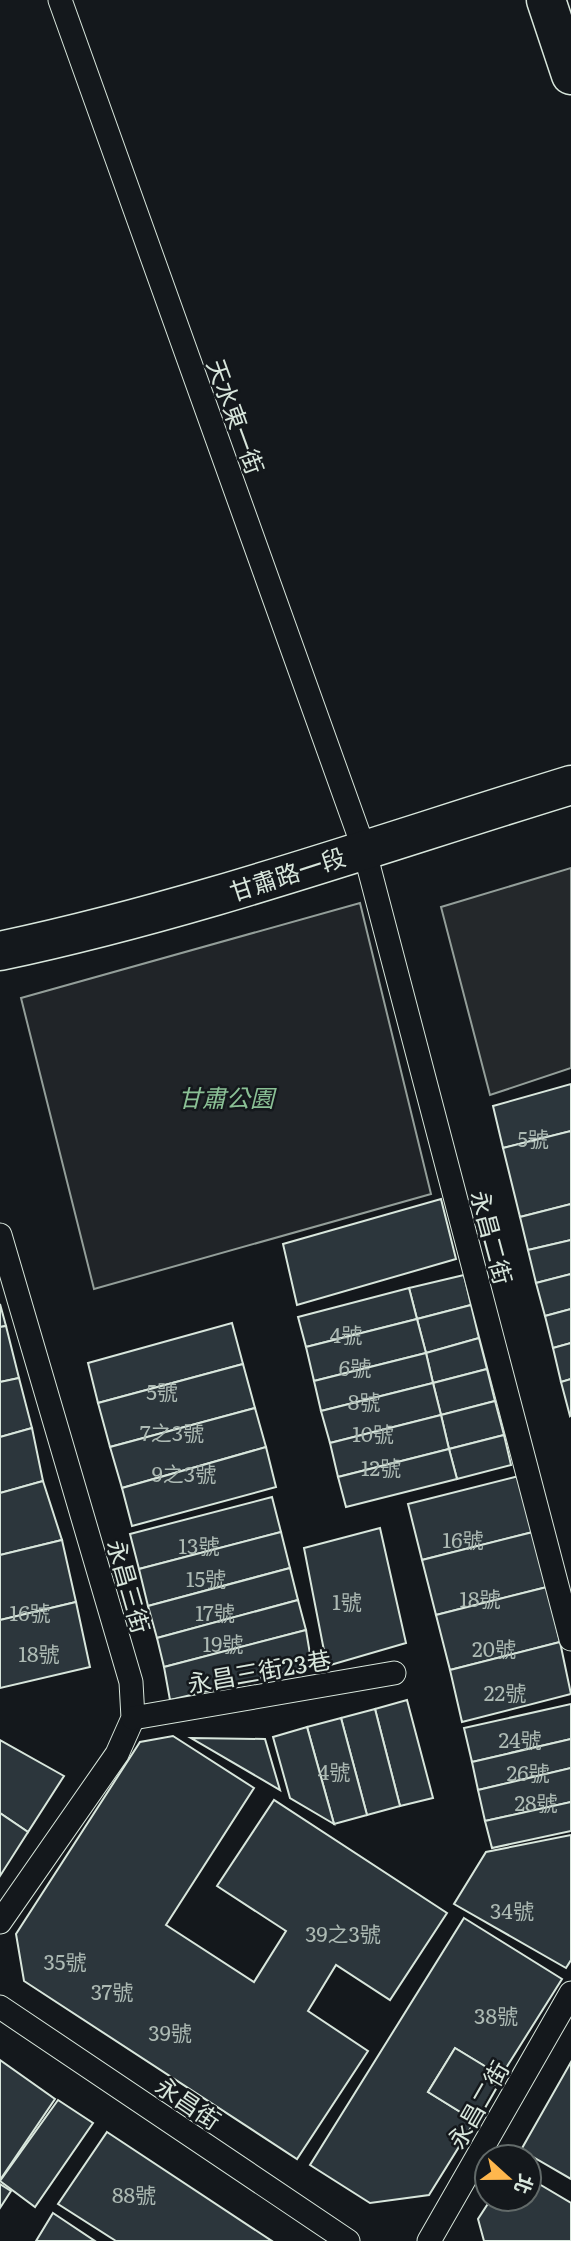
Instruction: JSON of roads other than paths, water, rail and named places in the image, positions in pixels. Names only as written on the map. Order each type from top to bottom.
[{"type":"street","points":[[546,0],[571,75]]},
{"type":"street","name":"甘肅路一段","points":[[0,951],[149,915],[251,886],[571,785]]},
{"type":"lane","name":"天水東一街","points":[[60,0],[364,849]]},
{"type":"lane","name":"永昌二街","points":[[364,849],[571,1639]]},
{"type":"lane","name":"永昌三街","points":[[0,1235],[131,1682],[133,1718],[117,1754],[0,1922]]},
{"type":"lane","name":"永昌三街23巷","points":[[133,1718],[394,1673]]},
{"type":"lane","name":"永昌二街","points":[[429,2241],[571,1993]]},
{"type":"lane","name":"永昌街","points":[[0,2007],[348,2241]]},
{"type":"park label","name":"甘肅公園","points":[[226,1096]]}]
